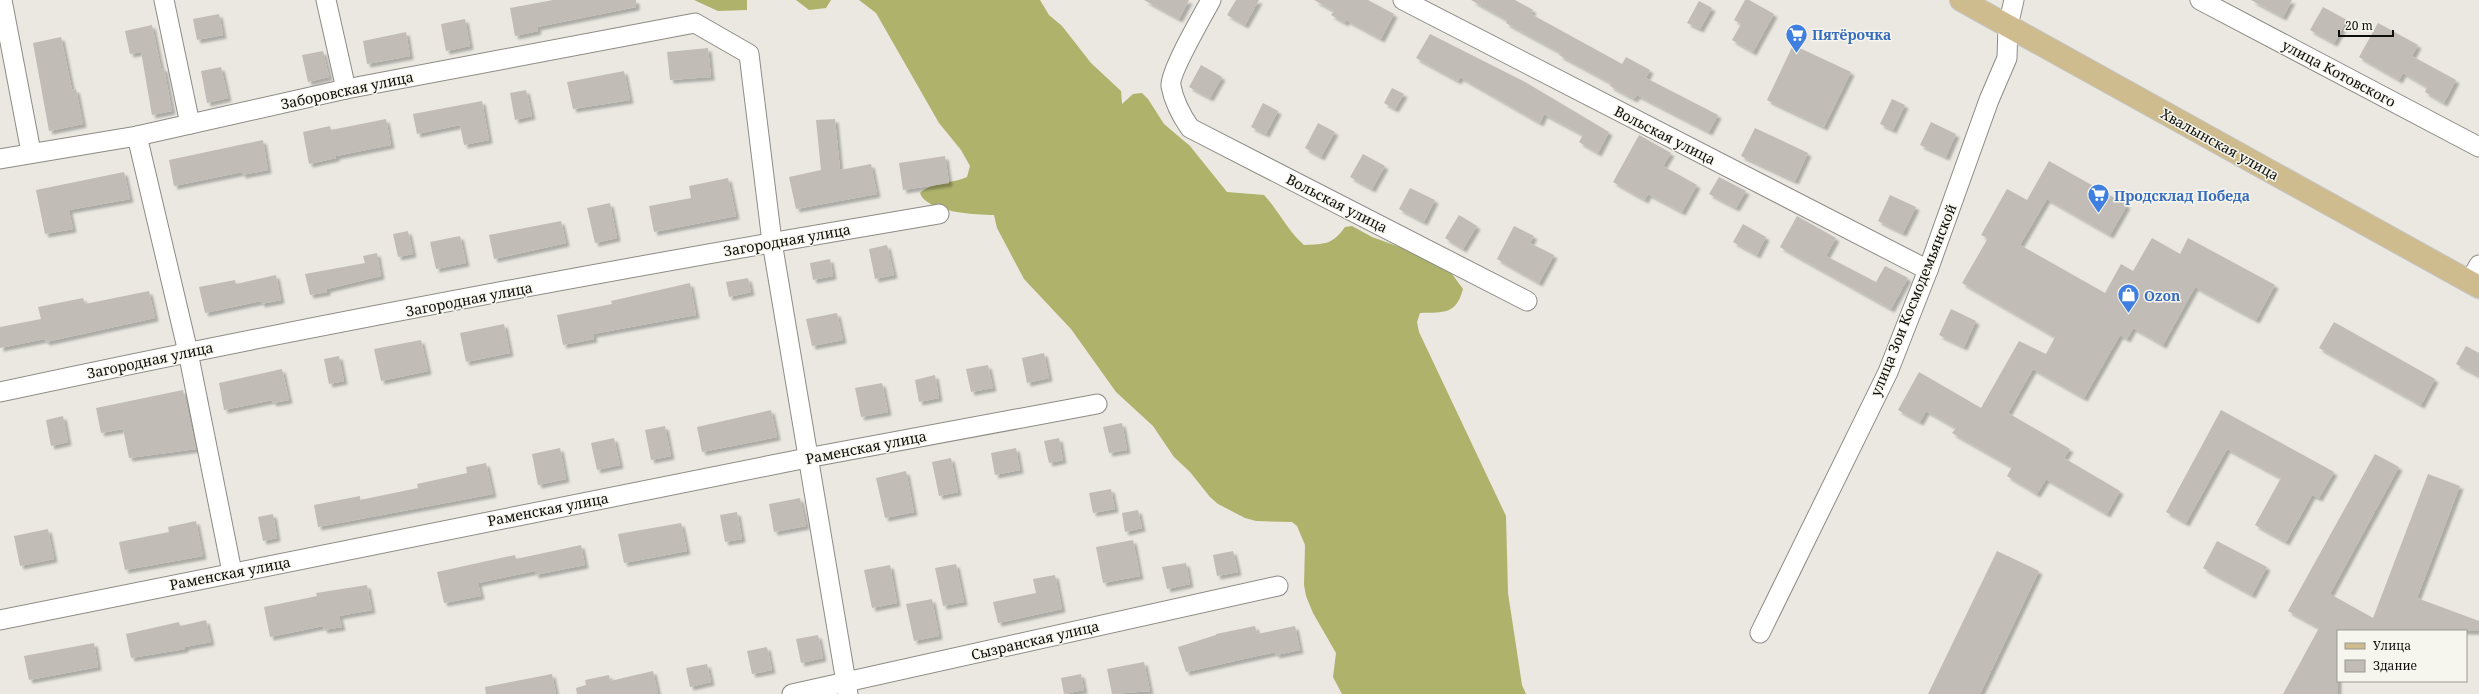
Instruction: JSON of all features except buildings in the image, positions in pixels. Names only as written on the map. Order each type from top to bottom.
[{"type":"main road","name":"Хвалынская улица","points":[[1961,0],[2476,278]]},
{"type":"street","points":[[2,0],[31,152]]},
{"type":"street","points":[[164,0],[190,124]]},
{"type":"street","points":[[326,0],[346,89]]},
{"type":"street","name":"Вольская улица","points":[[1210,0],[1181,56],[1171,84],[1178,108],[1190,128],[1527,300]]},
{"type":"street","name":"Вольская улица","points":[[1402,0],[1928,270]]},
{"type":"street","name":"улица Зои Космодемьянской","points":[[1760,633],[1888,372],[1928,270],[1989,100],[2007,58],[2008,26],[2014,0]]},
{"type":"street","name":"улица Котовского","points":[[2200,0],[2478,145]]},
{"type":"street","name":"Заборовская улица","points":[[0,159],[31,152],[137,136],[346,89],[695,23],[749,54],[772,242]]},
{"type":"street","points":[[137,136],[188,352],[232,572]]},
{"type":"street","name":"Загородная улица","points":[[0,392],[188,352],[772,242],[939,214]]},
{"type":"street","points":[[772,242],[807,458],[847,688]]},
{"type":"street","name":"Раменская улица","points":[[0,620],[232,572],[807,458],[1097,404]]},
{"type":"street","name":"Сызранская улица","points":[[792,694],[847,688],[1278,586]]},
{"type":"green space","points":[[694,0],[747,0],[747,10],[718,11]]},
{"type":"green space","points":[[796,0],[831,0],[826,8],[809,10]]},
{"type":"green space","points":[[859,0],[1040,0],[1049,15],[1062,26],[1091,63],[1121,91],[1122,104],[1133,94],[1142,93],[1148,99],[1164,124],[1190,146],[1227,192],[1264,195],[1304,245],[1323,244],[1336,237],[1345,227],[1352,226],[1372,237],[1444,263],[1463,289],[1457,304],[1453,308],[1442,312],[1420,313],[1417,322],[1419,332],[1506,516],[1508,593],[1522,685],[1526,694],[1342,694],[1333,677],[1336,653],[1313,613],[1306,596],[1304,585],[1305,545],[1297,526],[1292,522],[1256,521],[1245,518],[1218,504],[1210,497],[1190,472],[1174,457],[1153,426],[1116,392],[1071,329],[1024,279],[997,228],[994,215],[952,211],[941,208],[924,199],[920,193],[925,189],[967,177],[970,166],[961,150],[939,123],[876,13]]},
{"type":"place","name":"Пятёрочка","points":[[1796,54]]},
{"type":"place","name":"Продсклад Победа","points":[[2098,214]]},
{"type":"place","name":"Ozon","points":[[2128,314]]}]
